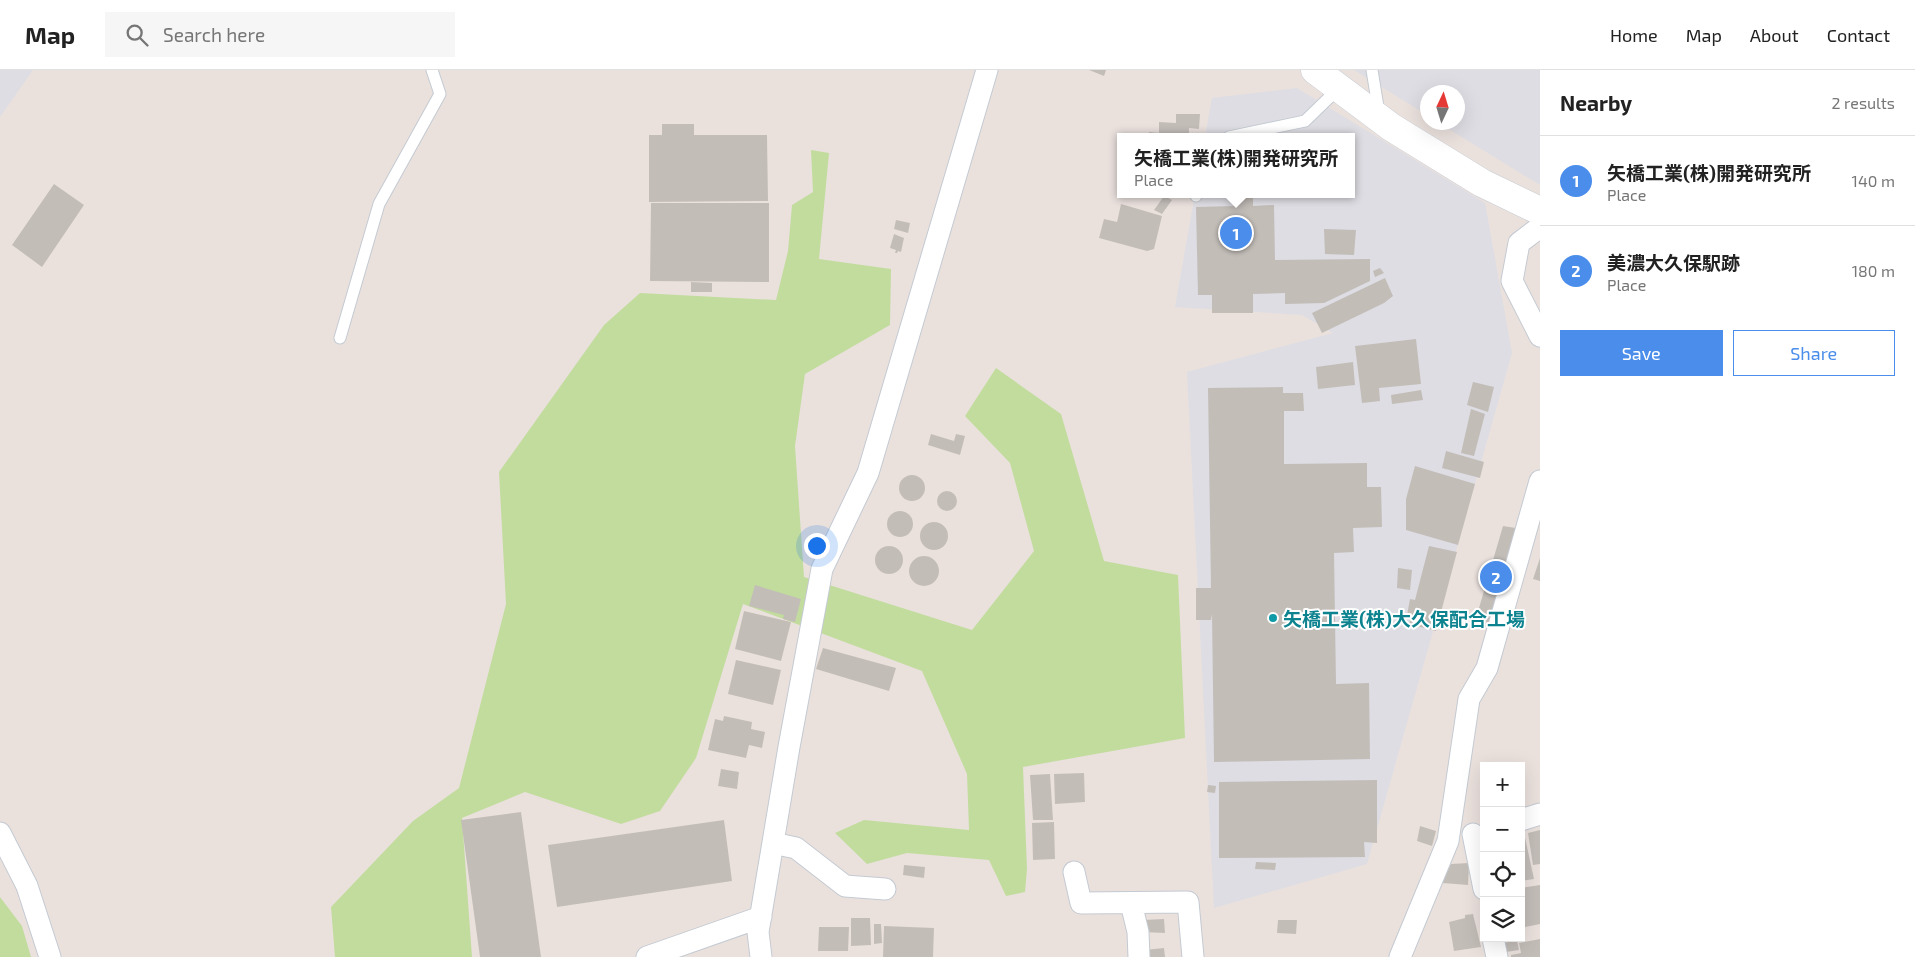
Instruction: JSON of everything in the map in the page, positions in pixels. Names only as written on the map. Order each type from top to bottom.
[{"type":"street","points":[[761,957],[758,932],[789,747],[822,569],[868,473],[947,211],[987,70]]},
{"type":"street","points":[[1315,70],[1380,119],[1482,183],[1540,212]]},
{"type":"street","points":[[1540,228],[1519,243],[1512,281],[1540,336]]},
{"type":"street","points":[[1400,957],[1448,841],[1469,699],[1487,668],[1540,481]]},
{"type":"street","points":[[1525,819],[1540,814]]},
{"type":"street","points":[[1448,841],[1478,832],[1480,852]]},
{"type":"street","points":[[0,834],[27,886],[50,957]]},
{"type":"street","points":[[773,843],[796,848],[845,886],[885,889]]},
{"type":"street","points":[[1074,872],[1081,903],[1188,902],[1193,957]]},
{"type":"street","points":[[1131,903],[1138,932],[1139,957]]},
{"type":"street","points":[[647,957],[761,918]]},
{"type":"street","points":[[1494,942],[1497,957]]},
{"type":"lane","points":[[340,338],[379,204],[440,94],[432,70]]},
{"type":"lane","points":[[1372,70],[1380,119]]},
{"type":"lane","points":[[1249,133],[1305,121],[1338,88]]},
{"type":"shaded area","points":[[0,70],[33,70],[0,117]]},
{"type":"shaded area","points":[[1354,70],[1540,70],[1540,185],[1450,130],[1465,130],[1465,85],[1420,85],[1420,111]]},
{"type":"shaded area","points":[[1297,88],[1485,203],[1512,353],[1367,864],[1214,908],[1187,372],[1333,333],[1302,315],[1175,307],[1194,198],[1355,198],[1355,133],[1206,133],[1212,98]]},
{"type":"green space","points":[[811,150],[829,153],[819,259],[891,269],[890,325],[805,374],[795,446],[804,577],[972,630],[1034,551],[1010,463],[965,416],[996,368],[1061,414],[1104,561],[1178,575],[1185,738],[1023,767],[1027,869],[1025,892],[1006,896],[989,860],[907,853],[867,864],[835,833],[864,820],[969,830],[967,774],[922,671],[743,604],[696,758],[660,811],[621,824],[525,792],[462,818],[472,957],[335,957],[331,907],[413,821],[459,788],[506,604],[499,472],[604,325],[640,293],[776,300],[788,251],[792,205],[813,192]]},
{"type":"green space","points":[[0,897],[22,926],[31,957],[0,957]]},
{"type":"building","points":[[1089,70],[1106,70],[1104,76]]},
{"type":"building","points":[[1176,114],[1200,114],[1199,129],[1189,128],[1189,133],[1159,133],[1159,122],[1176,123]]},
{"type":"building","points":[[662,124],[694,124],[694,135],[767,135],[768,201],[649,202],[649,135],[662,135]]},
{"type":"building","points":[[54,184],[84,205],[42,267],[12,245]]},
{"type":"building","points":[[1163,198],[1172,200],[1162,214],[1154,210]]},
{"type":"building","points":[[1234,198],[1253,198],[1253,206],[1274,205],[1275,260],[1370,259],[1370,281],[1324,303],[1285,304],[1285,293],[1253,294],[1253,313],[1212,313],[1212,295],[1198,295],[1196,207],[1235,206]]},
{"type":"building","points":[[651,203],[769,203],[769,282],[650,281]]},
{"type":"building","points":[[1121,204],[1162,216],[1154,249],[1147,251],[1099,238],[1104,219],[1117,222]]},
{"type":"building","points":[[896,220],[910,223],[908,233],[894,229]]},
{"type":"building","points":[[1324,229],[1356,230],[1354,255],[1325,254]]},
{"type":"building","points":[[894,234],[904,238],[901,252],[895,253],[896,250],[890,248]]},
{"type":"building","points":[[1380,268],[1384,273],[1375,277],[1373,271]]},
{"type":"building","points":[[1385,278],[1393,296],[1384,303],[1322,333],[1312,313]]},
{"type":"building","points":[[691,282],[712,283],[712,292],[691,292]]},
{"type":"building","points":[[1416,339],[1421,384],[1379,388],[1380,401],[1362,403],[1355,346]]},
{"type":"building","points":[[1353,362],[1355,385],[1318,389],[1316,367]]},
{"type":"building","points":[[1473,382],[1494,387],[1488,412],[1467,405]]},
{"type":"building","name":"矢橋工業(株)大久保配合工場","points":[[1283,387],[1283,393],[1303,393],[1304,411],[1284,411],[1284,464],[1367,463],[1367,487],[1381,487],[1382,527],[1353,528],[1354,552],[1334,553],[1336,684],[1369,683],[1370,759],[1214,762],[1212,614],[1211,620],[1196,620],[1196,588],[1211,588],[1208,388]]},
{"type":"building","points":[[1421,390],[1423,400],[1392,404],[1391,395]]},
{"type":"building","points":[[1471,409],[1485,414],[1474,456],[1461,453]]},
{"type":"building","points":[[931,434],[954,441],[956,434],[965,436],[960,455],[928,445]]},
{"type":"building","points":[[1446,451],[1484,462],[1480,478],[1442,468]]},
{"type":"building","points":[[1415,466],[1475,484],[1458,545],[1406,530],[1406,499]]},
{"type":"building","points":[[912,475],[921,479],[925,488],[921,497],[912,501],[903,497],[899,488],[903,479]]},
{"type":"building","points":[[947,491],[954,494],[957,501],[954,508],[947,511],[940,508],[937,501],[940,494]]},
{"type":"building","points":[[900,511],[909,515],[913,524],[909,533],[900,537],[891,533],[887,524],[891,515]]},
{"type":"building","points":[[934,522],[944,526],[948,536],[944,546],[934,550],[924,546],[920,536],[924,526]]},
{"type":"building","points":[[1503,526],[1516,528],[1489,628],[1474,625]]},
{"type":"building","points":[[889,546],[899,550],[903,560],[899,570],[889,574],[879,570],[875,560],[879,550]]},
{"type":"building","points":[[1429,546],[1457,552],[1436,631],[1409,624],[1411,617],[1407,615],[1410,599],[1415,600]]},
{"type":"building","points":[[924,556],[935,560],[939,571],[935,582],[924,586],[913,582],[909,571],[913,560]]},
{"type":"building","points":[[1540,558],[1540,581],[1533,579]]},
{"type":"building","points":[[1398,568],[1412,570],[1410,590],[1397,588]]},
{"type":"building","points":[[755,585],[801,599],[795,622],[783,619],[784,615],[749,606]]},
{"type":"building","points":[[744,611],[791,622],[781,661],[735,649]]},
{"type":"building","points":[[1397,614],[1403,614],[1402,624],[1396,624]]},
{"type":"building","points":[[823,648],[896,668],[889,691],[816,669]]},
{"type":"building","points":[[736,660],[781,670],[773,705],[728,694]]},
{"type":"building","points":[[724,716],[752,722],[751,729],[765,732],[762,748],[749,745],[746,758],[708,750],[715,719],[723,721]]},
{"type":"building","points":[[721,769],[739,772],[737,789],[718,786]]},
{"type":"building","points":[[1084,773],[1085,802],[1055,804],[1054,774]]},
{"type":"building","points":[[1050,774],[1053,820],[1033,820],[1030,775]]},
{"type":"building","points":[[1377,780],[1377,843],[1364,842],[1365,857],[1219,858],[1219,782]]},
{"type":"building","points":[[1208,785],[1216,786],[1215,793],[1207,792]]},
{"type":"building","points":[[521,812],[541,957],[480,957],[461,820]]},
{"type":"building","points":[[724,820],[732,881],[557,907],[548,845]]},
{"type":"building","points":[[1054,822],[1055,859],[1033,860],[1032,823]]},
{"type":"building","points":[[1420,826],[1436,831],[1432,846],[1417,841]]},
{"type":"building","points":[[1540,830],[1540,864],[1533,865],[1528,833]]},
{"type":"building","points":[[1525,838],[1534,879],[1525,880]]},
{"type":"building","points":[[1256,862],[1276,863],[1275,870],[1255,869]]},
{"type":"building","points":[[1469,863],[1468,885],[1442,883],[1451,864]]},
{"type":"building","points":[[904,865],[925,867],[924,878],[903,875]]},
{"type":"building","points":[[1540,885],[1540,924],[1525,927],[1525,897],[1525,887]]},
{"type":"building","points":[[1473,914],[1481,947],[1454,951],[1449,922],[1465,918],[1465,915]]},
{"type":"building","points":[[851,918],[870,918],[871,945],[851,946]]},
{"type":"building","points":[[1164,919],[1165,933],[1142,932],[1143,920]]},
{"type":"building","points":[[1278,920],[1297,920],[1296,934],[1277,933]]},
{"type":"building","points":[[874,924],[881,924],[882,943],[874,944]]},
{"type":"building","points":[[884,926],[934,928],[933,957],[883,957]]},
{"type":"building","points":[[819,927],[849,927],[848,951],[818,951]]},
{"type":"building","points":[[1540,939],[1540,957],[1511,957],[1511,955],[1521,953],[1519,943]]},
{"type":"building","points":[[1517,942],[1519,950],[1506,952],[1504,943]]},
{"type":"building","points":[[1164,948],[1165,957],[1145,957],[1144,950]]},
{"type":"place","name":"矢橋工業(株)開発研究所","points":[[1236,233]]},
{"type":"place","name":"美濃大久保駅跡","points":[[1496,577]]},
{"type":"place","name":"矢橋工業(株)大久保配合工場","points":[[1273,618]]}]
